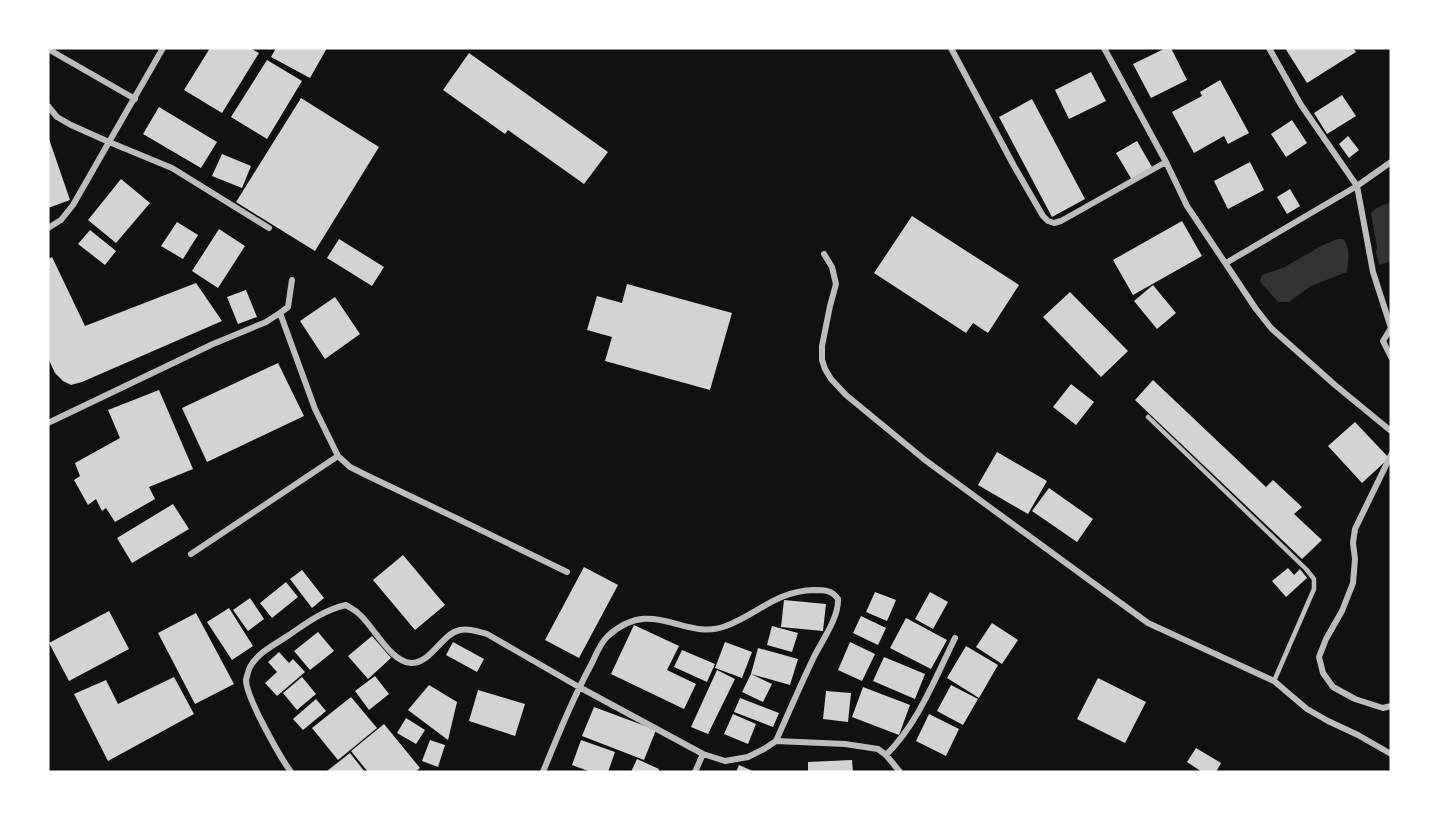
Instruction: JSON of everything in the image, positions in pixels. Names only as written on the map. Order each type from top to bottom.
[{"type":"street","points":[[48,228],[61,220],[73,205],[163,48]]},
{"type":"street","points":[[951,48],[1014,166],[1048,221],[1054,223],[1061,220],[1166,162]]},
{"type":"street","points":[[1104,48],[1166,162],[1187,206],[1256,309],[1271,328],[1335,385],[1391,430]]},
{"type":"street","points":[[1269,48],[1301,105],[1357,186],[1373,272],[1391,328],[1383,341],[1391,357]]},
{"type":"street","points":[[48,49],[135,99]]},
{"type":"street","points":[[48,106],[57,117],[71,125],[172,168],[269,228]]},
{"type":"street","points":[[1226,263],[1357,186],[1391,162]]},
{"type":"street","points":[[824,254],[832,267],[836,284],[822,346],[822,360],[831,379],[846,395],[925,460],[1148,623],[1275,681],[1307,709],[1391,754]]},
{"type":"street","points":[[48,422],[280,314],[288,308],[292,280]]},
{"type":"street","points":[[280,314],[315,409],[338,456],[350,467],[567,573]]},
{"type":"street","points":[[1391,455],[1355,529],[1353,583],[1319,657],[1323,674],[1332,687],[1355,699],[1383,708],[1391,706]]},
{"type":"street","points":[[191,554],[338,456]]},
{"type":"street","points":[[291,772],[249,695],[246,682],[249,669],[256,657],[320,614],[335,608],[346,605],[359,613],[397,658],[409,663],[420,662],[446,638],[459,630],[472,630],[487,634],[579,687],[703,754],[725,762],[748,757],[776,741],[813,658],[832,623],[838,599],[825,590],[789,593],[725,626],[709,629],[651,618],[638,619],[618,627],[605,638],[579,687],[543,772]]},
{"type":"street","points":[[886,755],[902,738],[914,720],[955,638]]},
{"type":"street","points":[[776,741],[866,746],[878,749],[886,755],[900,772]]},
{"type":"street","points":[[695,772],[703,754]]},
{"type":"lane","points":[[1148,417],[1314,579],[1314,589],[1275,681]]},
{"type":"shaded area","points":[[1391,203],[1391,261],[1379,265],[1371,213],[1380,206]]},
{"type":"shaded area","points":[[1337,239],[1343,239],[1346,242],[1347,272],[1311,286],[1289,302],[1278,302],[1260,281],[1262,275],[1285,267]]},
{"type":"building","points":[[210,48],[250,48],[259,53],[222,113],[184,90]]},
{"type":"building","points":[[276,48],[327,48],[310,78],[271,57]]},
{"type":"building","points":[[1166,48],[1171,48],[1187,80],[1151,98],[1133,64]]},
{"type":"building","points":[[1285,48],[1353,48],[1356,52],[1307,83]]},
{"type":"building","points":[[469,53],[608,152],[584,184],[508,130],[505,134],[443,90]]},
{"type":"building","points":[[267,60],[302,81],[267,139],[231,117]]},
{"type":"building","points":[[1091,72],[1106,101],[1069,119],[1055,90]]},
{"type":"building","points":[[1220,80],[1249,133],[1228,144],[1224,136],[1194,153],[1172,112],[1202,96],[1200,92]]},
{"type":"building","points":[[1342,95],[1356,116],[1327,134],[1314,113]]},
{"type":"building","points":[[301,98],[379,147],[315,251],[236,202]]},
{"type":"building","points":[[1032,99],[1085,199],[1052,217],[999,117]]},
{"type":"building","points":[[159,107],[217,142],[201,168],[143,134]]},
{"type":"building","points":[[1292,120],[1307,143],[1286,157],[1271,134]]},
{"type":"building","points":[[48,136],[70,200],[48,208]]},
{"type":"building","points":[[1348,136],[1359,150],[1349,158],[1339,144]]},
{"type":"building","points":[[1137,141],[1152,167],[1132,180],[1116,153]]},
{"type":"building","points":[[222,154],[251,166],[242,188],[212,176]]},
{"type":"building","points":[[1250,162],[1264,190],[1228,209],[1214,181]]},
{"type":"building","points":[[121,179],[150,203],[116,243],[88,220]]},
{"type":"building","points":[[1290,189],[1300,206],[1287,214],[1277,197]]},
{"type":"building","points":[[912,216],[1019,285],[988,333],[973,323],[966,333],[874,273]]},
{"type":"building","points":[[1182,221],[1202,256],[1133,295],[1113,260]]},
{"type":"building","points":[[177,222],[198,235],[183,259],[161,246]]},
{"type":"building","points":[[219,229],[245,246],[218,288],[192,271]]},
{"type":"building","points":[[90,230],[116,251],[105,265],[78,244]]},
{"type":"building","points":[[339,239],[384,267],[372,286],[327,258]]},
{"type":"building","points":[[52,257],[85,326],[196,283],[222,321],[71,385],[55,373],[48,358],[48,259]]},
{"type":"building","points":[[627,284],[732,313],[710,390],[605,361],[612,337],[587,330],[597,296],[622,303]]},
{"type":"building","points":[[1153,285],[1176,313],[1157,329],[1134,301]]},
{"type":"building","points":[[246,290],[257,317],[238,324],[227,297]]},
{"type":"building","points":[[1070,292],[1128,351],[1101,377],[1043,317]]},
{"type":"building","points":[[335,297],[360,334],[325,359],[300,321]]},
{"type":"building","points":[[278,363],[304,416],[207,462],[182,408]]},
{"type":"building","points":[[1153,380],[1266,487],[1273,480],[1302,507],[1294,514],[1322,540],[1302,559],[1135,400]]},
{"type":"building","points":[[1071,384],[1094,402],[1076,425],[1053,407]]},
{"type":"building","points":[[159,390],[193,469],[149,487],[155,499],[115,522],[106,508],[102,511],[96,499],[88,505],[74,480],[80,476],[75,463],[120,438],[108,410]]},
{"type":"building","points":[[1355,422],[1389,458],[1362,483],[1328,446]]},
{"type":"building","points":[[997,452],[1047,481],[1028,514],[978,485]]},
{"type":"building","points":[[1049,488],[1093,519],[1077,542],[1032,511]]},
{"type":"building","points":[[173,504],[189,529],[132,563],[117,538]]},
{"type":"building","points":[[403,555],[445,605],[415,630],[373,580]]},
{"type":"building","points":[[584,567],[618,585],[579,658],[545,640]]},
{"type":"building","points":[[1288,568],[1294,575],[1300,569],[1307,578],[1286,597],[1272,581]]},
{"type":"building","points":[[302,570],[324,598],[312,608],[290,579]]},
{"type":"building","points":[[286,582],[298,597],[272,618],[260,603]]},
{"type":"building","points":[[875,592],[896,600],[887,621],[866,612]]},
{"type":"building","points":[[930,592],[948,602],[933,629],[915,619]]},
{"type":"building","points":[[250,598],[264,619],[248,631],[233,610]]},
{"type":"building","points":[[784,600],[826,604],[823,631],[781,627]]},
{"type":"building","points":[[229,608],[253,646],[232,660],[207,622]]},
{"type":"building","points":[[109,611],[129,649],[69,681],[49,643]]},
{"type":"building","points":[[196,613],[234,684],[195,704],[158,633]]},
{"type":"building","points":[[861,616],[886,628],[878,645],[853,633]]},
{"type":"building","points":[[906,618],[947,640],[931,669],[890,648]]},
{"type":"building","points":[[992,623],[1018,640],[1002,664],[976,647]]},
{"type":"building","points":[[634,625],[679,646],[667,670],[696,684],[684,709],[611,674]]},
{"type":"building","points":[[772,626],[798,633],[792,652],[767,645]]},
{"type":"building","points":[[318,632],[334,651],[310,670],[294,651]]},
{"type":"building","points":[[372,636],[391,658],[368,679],[348,656]]},
{"type":"building","points":[[453,642],[484,659],[477,672],[446,655]]},
{"type":"building","points":[[725,642],[752,652],[742,678],[715,668]]},
{"type":"building","points":[[850,642],[875,654],[862,681],[838,670]]},
{"type":"building","points":[[966,646],[998,665],[979,698],[947,678]]},
{"type":"building","points":[[758,648],[798,659],[790,685],[751,674]]},
{"type":"building","points":[[682,650],[715,664],[707,682],[674,667]]},
{"type":"building","points":[[279,652],[289,663],[293,659],[305,672],[277,696],[265,683],[277,672],[268,662]]},
{"type":"building","points":[[884,657],[925,674],[915,699],[873,681]]},
{"type":"building","points":[[717,670],[735,679],[708,734],[691,727]]},
{"type":"building","points":[[751,674],[772,684],[763,702],[742,692]]},
{"type":"building","points":[[375,676],[389,694],[369,710],[355,691]]},
{"type":"building","points":[[174,677],[194,714],[108,761],[74,694],[106,680],[118,704]]},
{"type":"building","points":[[302,677],[316,694],[297,710],[283,693]]},
{"type":"building","points":[[1098,678],[1146,702],[1125,743],[1077,719]]},
{"type":"building","points":[[429,685],[457,702],[448,740],[408,710]]},
{"type":"building","points":[[951,685],[978,699],[963,725],[937,711]]},
{"type":"building","points":[[863,687],[910,705],[899,735],[852,717]]},
{"type":"building","points":[[478,690],[525,704],[515,736],[469,721]]},
{"type":"building","points":[[826,691],[851,693],[848,722],[823,719]]},
{"type":"building","points":[[351,697],[377,728],[338,760],[312,728]]},
{"type":"building","points":[[740,698],[779,713],[773,727],[734,712]]},
{"type":"building","points":[[316,699],[326,711],[303,730],[293,719]]},
{"type":"building","points":[[594,707],[656,730],[644,760],[582,736]]},
{"type":"building","points":[[733,714],[756,724],[748,744],[724,734]]},
{"type":"building","points":[[929,714],[959,729],[946,756],[916,741]]},
{"type":"building","points":[[406,718],[425,730],[416,744],[397,733]]},
{"type":"building","points":[[384,724],[420,768],[415,772],[368,772],[351,751]]},
{"type":"building","points":[[430,740],[445,745],[438,767],[422,761]]},
{"type":"building","points":[[581,740],[615,752],[608,772],[591,772],[572,765]]},
{"type":"building","points":[[1196,748],[1221,763],[1216,772],[1202,772],[1187,762]]},
{"type":"building","points":[[350,753],[365,772],[327,771]]},
{"type":"building","points":[[637,759],[659,769],[658,772],[631,772]]},
{"type":"building","points":[[852,760],[853,772],[808,772],[808,762]]},
{"type":"building","points":[[739,765],[755,772],[736,772]]}]
